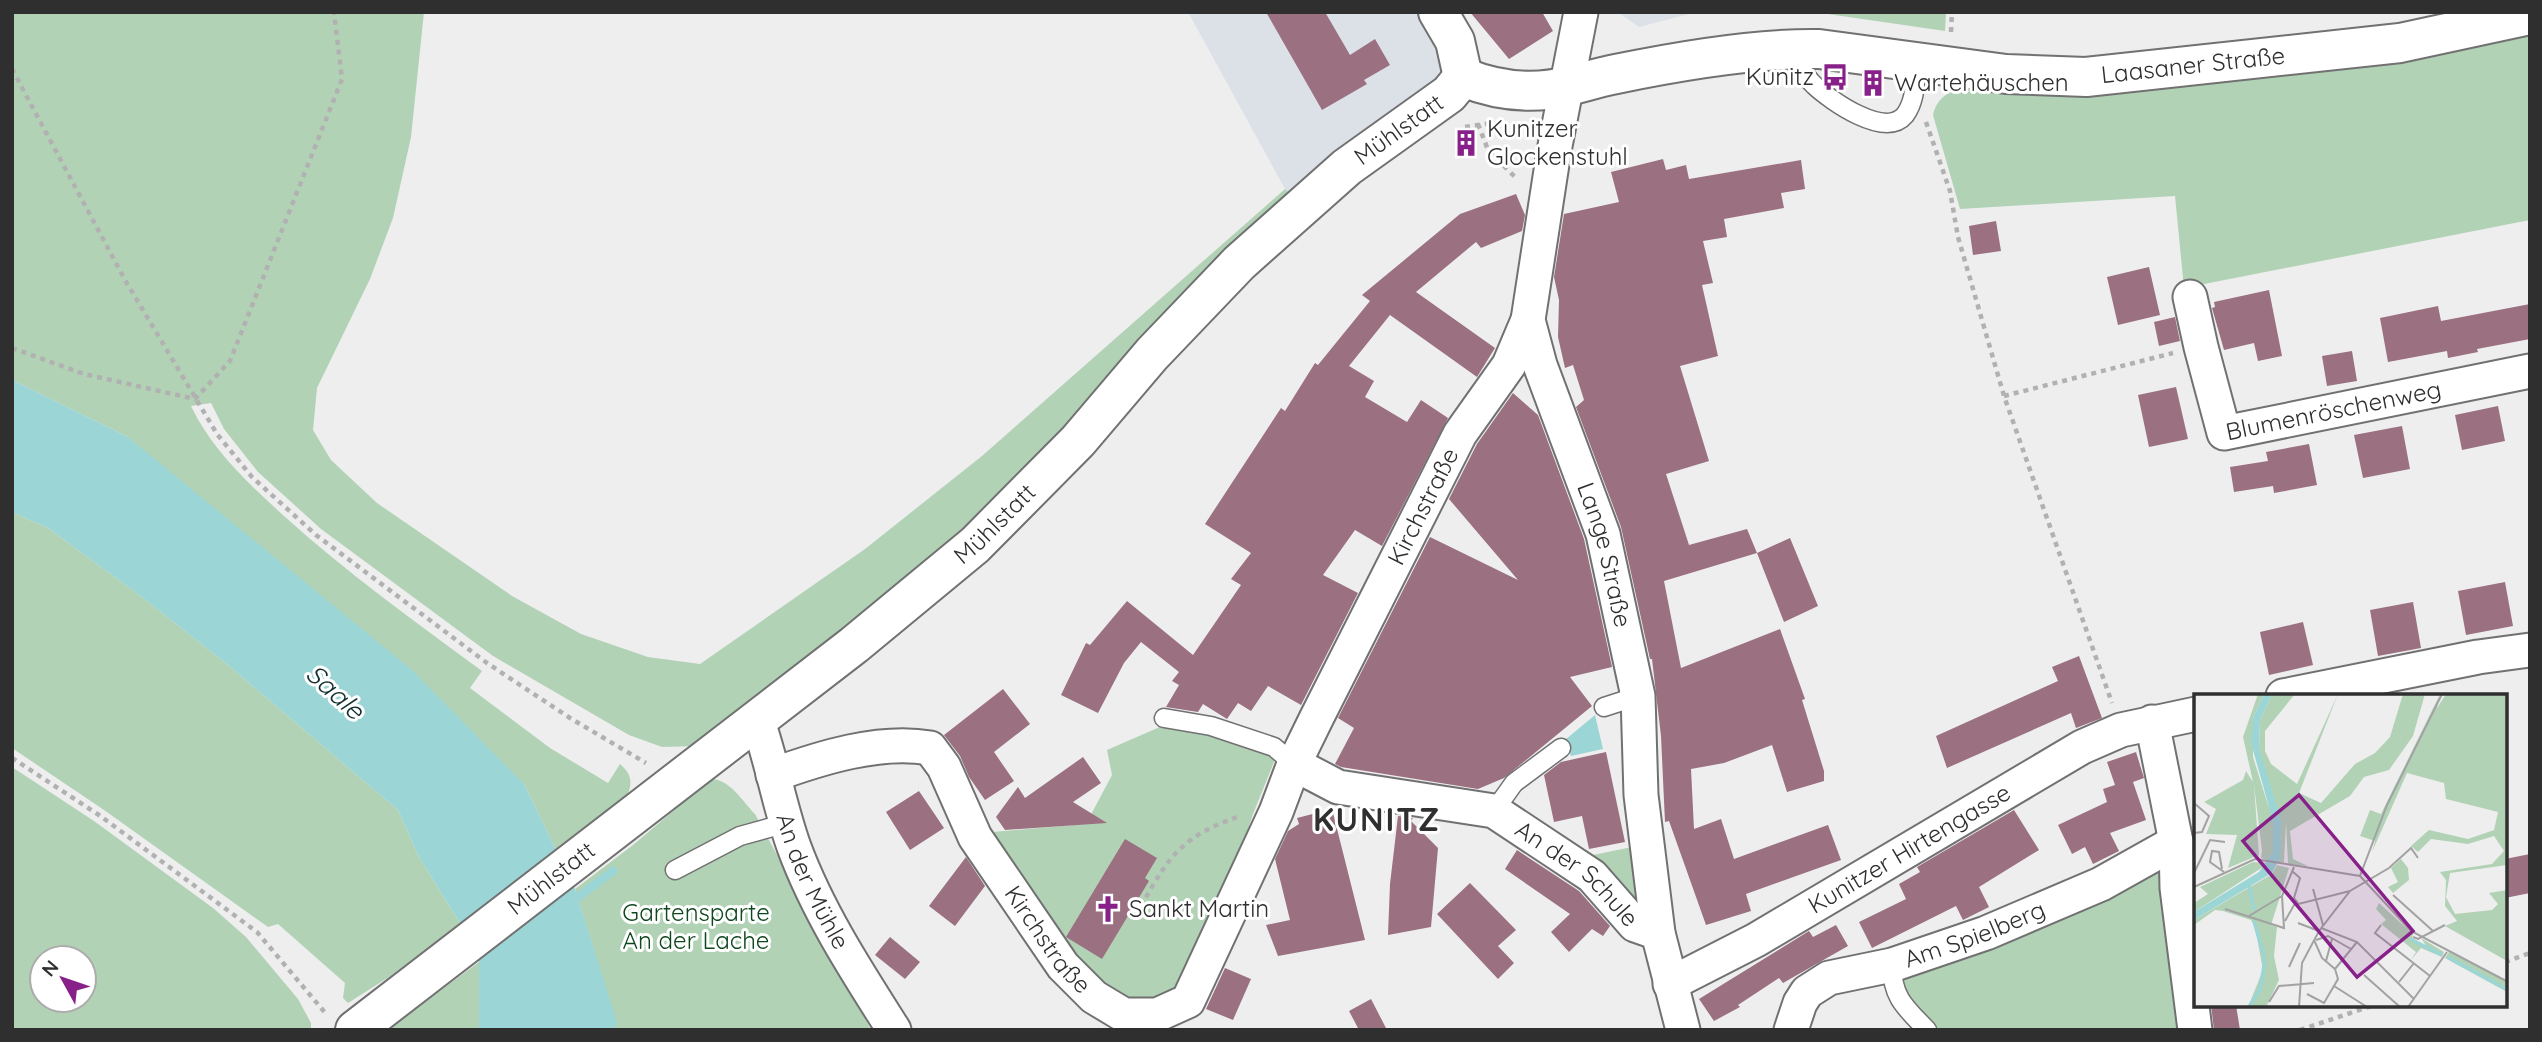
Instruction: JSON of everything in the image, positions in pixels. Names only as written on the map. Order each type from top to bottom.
[{"type":"street","points":[[1438,12],[1455,41],[1463,77]]},
{"type":"street","name":"Lange Straße","points":[[1581,12],[1528,320],[1540,365],[1603,534],[1637,696],[1641,795],[1658,933],[1683,1029]]},
{"type":"street","name":"Laasaner Straße","points":[[1566,87],[1614,74],[1789,48],[1819,49],[2006,74],[2086,77],[2400,43],[2530,15]]},
{"type":"street","name":"Mühlstatt","points":[[343,1025],[401,992],[619,827],[854,645],[975,545],[1078,441],[1152,354],[1239,264],[1347,167],[1449,94],[1463,77],[1519,92],[1566,87]]},
{"type":"street","name":"Blumenröschenweg","points":[[2190,297],[2224,433],[2530,371]]},
{"type":"street","name":"Kirchstraße","points":[[773,775],[805,764],[864,751],[914,745],[930,748],[944,766],[975,837],[1063,966],[1094,997],[1124,1015],[1181,1015],[1276,812],[1294,764],[1460,434],[1509,365],[1528,320]]},
{"type":"street","points":[[2288,694],[2478,657],[2530,650]]},
{"type":"street","name":"Kunitzer Hirtengasse","points":[[1670,984],[1756,940],[2082,747],[2137,726],[2194,713]]},
{"type":"street","name":"An der Mühle","points":[[757,719],[787,823],[805,874],[826,916],[894,1030]]},
{"type":"street","points":[[2137,726],[2176,842],[2176,888],[2195,1030]]},
{"type":"street","name":"An der Schule","points":[[1294,764],[1338,787],[1494,811],[1592,876],[1635,925],[1658,933]]},
{"type":"street","name":"Am Spielberg","points":[[1791,1030],[1800,1003],[1818,983],[1848,973],[1892,965],[1986,933],[2101,884],[2176,842]]},
{"type":"lane","points":[[1789,48],[1813,84],[1835,101],[1868,120],[1888,124],[1903,117],[1912,102],[1917,62]]},
{"type":"lane","points":[[1604,707],[1637,696]]},
{"type":"lane","name":"An der Schule","points":[[1164,718],[1211,726],[1274,747],[1294,764]]},
{"type":"lane","name":"An der Schule","points":[[1494,811],[1514,783],[1561,748]]},
{"type":"lane","points":[[675,870],[740,836],[787,823]]},
{"type":"lane","points":[[1892,965],[1892,983],[1897,996],[1927,1030]]},
{"type":"path","points":[[195,399],[230,362],[342,79],[334,12]]},
{"type":"path","points":[[1950,35],[1952,12]]},
{"type":"path","points":[[12,69],[125,280],[195,399],[217,434],[253,477],[316,535],[487,663],[570,718],[678,781]]},
{"type":"path","points":[[1912,102],[1928,124],[1938,152],[1950,191],[1964,257],[2004,396],[2137,726]]},
{"type":"path","points":[[1478,124],[1488,150],[1534,196],[1547,204]]},
{"type":"path","points":[[2004,396],[2201,346]]},
{"type":"path","points":[[12,348],[84,374],[195,399]]},
{"type":"path","points":[[12,758],[99,815],[257,932],[343,1025]]},
{"type":"path","points":[[1141,906],[1164,865],[1198,835],[1243,816],[1276,812]]},
{"type":"path","points":[[2507,960],[2530,953]]},
{"type":"path","points":[[2300,1030],[2368,1007]]},
{"type":"shaded area","points":[[1188,12],[1421,12],[1440,47],[1442,68],[1430,86],[1293,196],[1285,189]]},
{"type":"shaded area","points":[[1618,12],[1697,12],[1639,27]]},
{"type":"green space","points":[[12,12],[424,12],[411,137],[393,218],[370,279],[317,388],[313,430],[331,460],[377,503],[512,596],[581,634],[648,657],[700,664],[865,549],[982,456],[1285,189],[1293,196],[1022,476],[959,535],[699,746],[662,747],[629,735],[493,656],[321,529],[258,472],[224,429],[211,403],[191,406],[220,451],[284,516],[356,576],[482,671],[470,688],[550,748],[608,783],[620,764],[625,769],[630,782],[623,804],[607,811],[556,850],[524,784],[128,437],[12,380]]},
{"type":"green space","points":[[1814,12],[1946,12],[1945,31]]},
{"type":"green space","points":[[2530,29],[2530,220],[2184,288],[2175,196],[1960,209],[1933,115],[1937,104],[1944,97],[1963,86]]},
{"type":"green space","points":[[12,512],[48,528],[142,597],[228,665],[398,810],[419,857],[460,923],[389,977],[348,1003],[343,998],[345,983],[278,924],[268,927],[12,748]]},
{"type":"green space","points":[[1162,726],[1211,733],[1276,757],[1253,814],[1216,927],[1181,991],[1147,1009],[1101,991],[981,833],[1086,824],[1112,775],[1107,750]]},
{"type":"green space","points":[[12,767],[94,821],[213,908],[246,937],[298,999],[311,1023],[311,1030],[12,1030]]},
{"type":"green space","name":"Gartensparte An der Lache","points":[[711,779],[730,787],[755,814],[871,1030],[615,1030],[616,1022],[575,889],[633,845]]},
{"type":"green space","points":[[1632,847],[1639,912],[1593,855]]},
{"type":"green space","points":[[2170,851],[2179,1030],[1938,1030],[1909,1001],[1900,981],[1903,975]]},
{"type":"green space","points":[[479,962],[479,1030],[387,1030]]},
{"type":"water","name":"Saale","points":[[12,380],[128,437],[412,670],[524,784],[575,889],[617,1022],[615,1030],[479,1030],[479,961],[460,923],[419,857],[398,810],[228,665],[142,597],[48,528],[12,512]]},
{"type":"water","points":[[1595,715],[1603,749],[1571,756],[1565,740]]},
{"type":"building","points":[[1266,12],[1325,12],[1350,55],[1375,39],[1390,65],[1364,80],[1367,84],[1322,110]]},
{"type":"building","points":[[1470,12],[1542,12],[1553,31],[1509,59]]},
{"type":"building","points":[[1663,159],[1666,170],[1686,165],[1689,179],[1801,160],[1805,189],[1781,193],[1784,208],[1724,219],[1727,237],[1703,241],[1713,283],[1702,285],[1718,356],[1680,366],[1709,461],[1666,474],[1689,545],[1747,529],[1757,553],[1664,581],[1681,668],[1780,629],[1805,699],[1802,700],[1824,771],[1824,781],[1787,792],[1772,745],[1724,763],[1691,769],[1694,829],[1721,819],[1734,859],[1828,825],[1841,860],[1746,894],[1751,911],[1706,925],[1669,821],[1665,822],[1661,736],[1652,659],[1621,527],[1576,407],[1584,400],[1573,365],[1565,368],[1558,337],[1559,300],[1554,277],[1564,214],[1619,202],[1611,172]]},
{"type":"building","points":[[1516,194],[1525,215],[1522,231],[1481,248],[1476,242],[1416,292],[1495,348],[1477,377],[1390,315],[1349,366],[1374,381],[1365,397],[1407,422],[1421,400],[1448,418],[1382,546],[1355,530],[1323,575],[1358,593],[1301,705],[1268,686],[1251,711],[1238,703],[1227,719],[1203,704],[1198,712],[1166,707],[1179,685],[1172,681],[1179,672],[1141,642],[1124,663],[1098,713],[1061,695],[1086,643],[1090,645],[1127,601],[1193,655],[1241,585],[1231,579],[1251,553],[1205,524],[1281,408],[1285,411],[1315,363],[1318,365],[1370,301],[1362,295],[1460,214]]},
{"type":"building","points":[[1996,221],[2001,251],[1973,255],[1969,226]]},
{"type":"building","points":[[2149,267],[2160,315],[2118,325],[2107,277]]},
{"type":"building","points":[[2269,290],[2282,356],[2258,361],[2254,343],[2224,350],[2212,308],[2215,307],[2214,302]]},
{"type":"building","points":[[2530,304],[2530,339],[2477,349],[2478,352],[2448,358],[2447,351],[2388,362],[2380,318],[2438,306],[2441,321]]},
{"type":"building","points":[[2175,317],[2180,341],[2159,346],[2154,322]]},
{"type":"building","points":[[2352,351],[2357,381],[2327,386],[2322,356]]},
{"type":"building","points":[[2176,387],[2188,439],[2149,447],[2138,395]]},
{"type":"building","points":[[1513,393],[1538,415],[1584,539],[1612,667],[1570,677],[1592,706],[1504,778],[1478,789],[1341,767],[1335,764],[1354,728],[1338,718],[1430,537],[1518,580],[1449,499],[1477,444]]},
{"type":"building","points":[[2498,406],[2505,441],[2462,450],[2455,415]]},
{"type":"building","points":[[2402,426],[2410,469],[2363,478],[2354,435]]},
{"type":"building","points":[[2309,444],[2317,485],[2274,493],[2273,486],[2234,492],[2230,467],[2268,461],[2266,452]]},
{"type":"building","points":[[1790,538],[1818,606],[1784,622],[1757,553]]},
{"type":"building","points":[[2505,582],[2513,626],[2466,635],[2458,591]]},
{"type":"building","points":[[2413,602],[2421,648],[2378,656],[2370,610]]},
{"type":"building","points":[[2303,622],[2313,665],[2269,675],[2260,632]]},
{"type":"building","points":[[2079,656],[2102,718],[2076,728],[2071,713],[1947,768],[1936,736],[2058,681],[2052,667]]},
{"type":"building","points":[[1003,689],[1030,724],[994,752],[1014,781],[985,800],[969,777],[960,756],[944,735]]},
{"type":"building","points":[[1606,752],[1625,842],[1589,849],[1582,816],[1554,822],[1544,775],[1561,762]]},
{"type":"building","points":[[2136,752],[2144,778],[2133,782],[2146,820],[2110,833],[2119,851],[2093,864],[2085,847],[2072,854],[2058,825],[2107,802],[2103,789],[2115,785],[2107,762]]},
{"type":"building","points":[[1083,757],[1101,783],[1073,802],[1107,823],[1005,830],[996,817],[1018,787],[1025,798]]},
{"type":"building","points":[[919,791],[944,828],[910,850],[886,812]]},
{"type":"building","points":[[1332,809],[1365,940],[1278,956],[1266,925],[1290,920],[1275,859],[1288,831],[1299,824],[1297,818]]},
{"type":"building","points":[[2014,810],[2039,850],[1979,887],[1989,907],[1963,920],[1956,906],[1872,948],[1859,922],[1906,899],[1899,884],[1920,872],[1917,867]]},
{"type":"building","points":[[1398,816],[1413,818],[1411,821],[1438,848],[1431,927],[1388,935],[1390,884]]},
{"type":"building","name":"Sankt Martin","points":[[1125,839],[1157,858],[1145,878],[1149,881],[1102,959],[1066,937]]},
{"type":"building","points":[[1517,850],[1579,891],[1610,926],[1603,936],[1592,929],[1569,952],[1551,932],[1570,914],[1505,869]]},
{"type":"building","points":[[2530,854],[2530,893],[2507,898],[2507,859]]},
{"type":"building","points":[[966,857],[985,886],[955,926],[929,906]]},
{"type":"building","points":[[1470,883],[1516,930],[1498,946],[1514,963],[1498,979],[1437,914]]},
{"type":"building","points":[[1836,925],[1848,946],[1783,983],[1779,978],[1738,1005],[1740,1007],[1714,1021],[1699,999],[1809,931],[1813,937]]},
{"type":"building","points":[[890,937],[920,962],[905,979],[875,955]]},
{"type":"building","points":[[1225,968],[1251,979],[1233,1020],[1206,1009]]},
{"type":"building","points":[[1371,999],[1387,1030],[1359,1030],[1349,1011]]},
{"type":"building","points":[[2211,1007],[2236,1007],[2240,1030],[2214,1030]]},
{"type":"waterway","points":[[570,903],[613,871]]},
{"type":"place","name":"Kunitz","points":[[1835,77]]},
{"type":"place","name":"Wartehäuschen","points":[[1873,83]]},
{"type":"place","name":"Kunitzer Glockenstuhl","points":[[1466,143]]},
{"type":"place","name":"Sankt Martin","points":[[1108,909]]},
{"type":"district","name":"KUNITZ","points":[[1377,820]]}]
